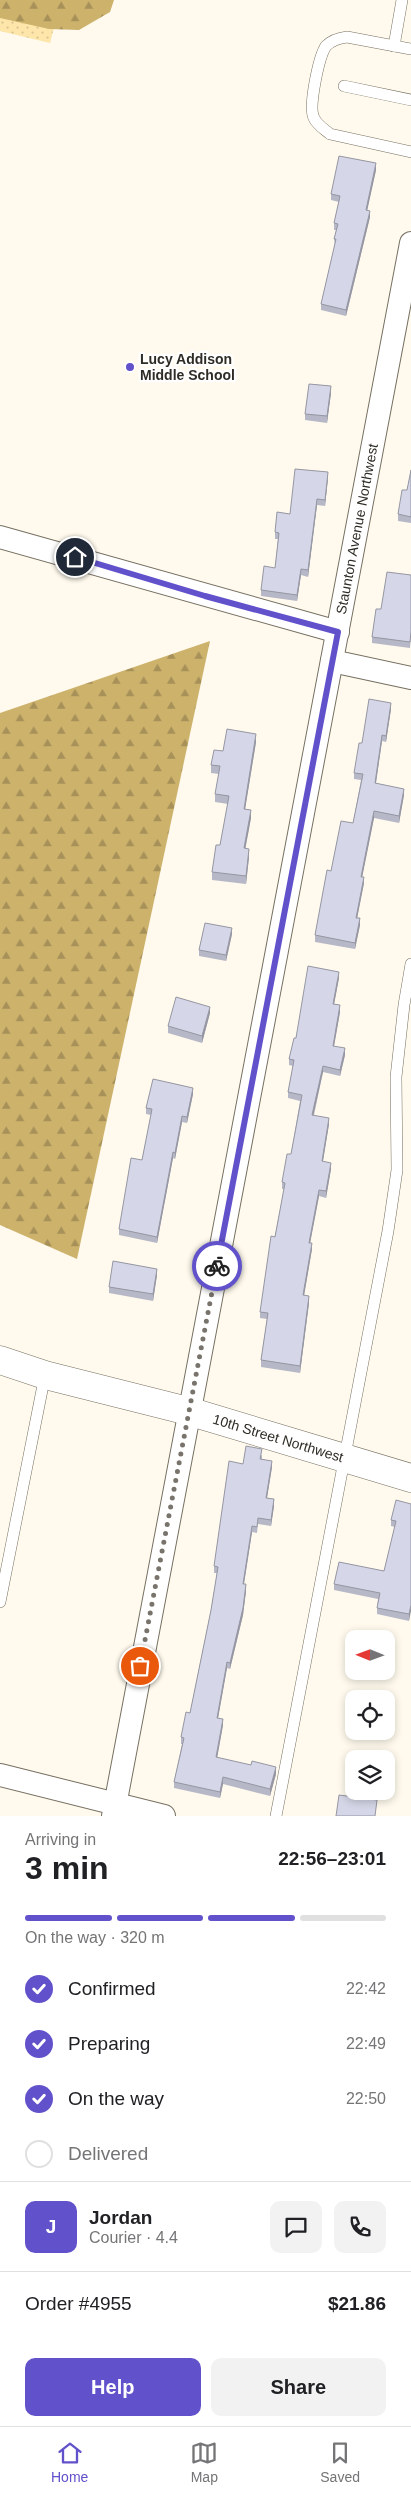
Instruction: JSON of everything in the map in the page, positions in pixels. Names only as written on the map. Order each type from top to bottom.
[{"type":"main road","name":"10th Street Northwest","points":[[0,1360],[45,1375],[188,1411],[411,1478]]},
{"type":"street","name":"Staunton Avenue Northwest","points":[[114,1810],[188,1411],[411,243]]},
{"type":"street","points":[[0,536],[205,596],[338,632]]},
{"type":"street","points":[[332,661],[411,678]]},
{"type":"street","points":[[0,1775],[114,1810],[164,1816]]},
{"type":"lane","points":[[394,46],[402,0]]},
{"type":"lane","points":[[411,49],[347,37],[337,38],[328,44],[323,51],[311,105],[313,117],[320,127],[330,134],[411,152]]},
{"type":"lane","points":[[344,86],[411,100]]},
{"type":"lane","points":[[276,1816],[346,1457],[397,1170],[396,1077],[404,1005],[411,964]]},
{"type":"lane","points":[[0,1602],[45,1375]]},
{"type":"shaded area","points":[[0,0],[61,0],[50,43],[0,31]]},
{"type":"green space","points":[[0,0],[114,0],[110,12],[79,30],[49,29],[0,18]]},
{"type":"green space","points":[[210,641],[77,1259],[0,1225],[0,713]]},
{"type":"building","points":[[339,156],[376,163],[366,210],[370,211],[346,310],[321,304],[338,224],[334,223],[340,196],[331,194]]},
{"type":"building","points":[[309,384],[331,386],[327,416],[305,414]]},
{"type":"building","points":[[295,469],[328,472],[325,500],[317,499],[308,570],[301,569],[297,595],[261,590],[264,566],[275,568],[279,533],[275,532],[277,512],[290,514]]},
{"type":"building","points":[[411,470],[411,517],[398,514],[402,490],[407,490]]},
{"type":"building","points":[[387,572],[411,575],[410,642],[372,637],[376,609],[381,609]]},
{"type":"building","points":[[369,699],[391,703],[386,736],[382,735],[375,783],[404,789],[399,816],[374,811],[361,877],[364,877],[356,918],[360,918],[355,943],[315,935],[327,870],[331,871],[341,821],[353,823],[363,774],[354,773],[359,743],[362,743]]},
{"type":"building","points":[[227,729],[256,734],[244,809],[251,810],[244,848],[249,849],[246,876],[212,872],[216,845],[220,845],[229,796],[215,794],[220,766],[211,765],[214,750],[223,751]]},
{"type":"building","points":[[205,923],[232,928],[226,955],[199,950]]},
{"type":"building","points":[[308,966],[339,972],[333,1004],[340,1005],[333,1046],[345,1048],[340,1070],[323,1066],[312,1115],[329,1118],[322,1161],[331,1163],[326,1191],[319,1190],[309,1243],[312,1243],[303,1295],[309,1296],[300,1366],[261,1360],[268,1313],[260,1312],[271,1236],[275,1237],[285,1183],[282,1182],[287,1154],[291,1154],[302,1095],[288,1092],[294,1060],[289,1059],[294,1038],[296,1038]]},
{"type":"building","points":[[176,997],[210,1007],[202,1036],[168,1026]]},
{"type":"building","points":[[153,1079],[193,1088],[187,1117],[182,1116],[175,1153],[173,1152],[157,1237],[119,1229],[131,1158],[142,1160],[152,1109],[146,1108]]},
{"type":"building","points":[[113,1261],[157,1269],[153,1294],[109,1287]]},
{"type":"building","points":[[246,1446],[262,1449],[260,1459],[272,1461],[266,1498],[274,1499],[271,1520],[258,1518],[257,1527],[252,1526],[243,1584],[246,1584],[243,1608],[230,1663],[227,1662],[217,1718],[223,1719],[216,1757],[251,1765],[252,1761],[276,1767],[270,1789],[223,1777],[220,1792],[174,1782],[184,1738],[181,1737],[186,1712],[190,1713],[211,1610],[218,1567],[214,1566],[229,1461],[243,1464]]},
{"type":"building","points":[[396,1500],[411,1504],[411,1605],[409,1614],[377,1608],[380,1593],[334,1584],[339,1562],[384,1571],[396,1521],[391,1520]]},
{"type":"building","points":[[339,1795],[345,1796],[345,1800],[377,1800],[375,1816],[336,1816]]},
{"type":"way so far","points":[[140,1666],[217,1266]]},
{"type":"place","name":"Lucy Addison Middle School","points":[[130,367]]},
{"type":"route","points":[[75,557],[205,596],[338,632],[217,1266]]}]
